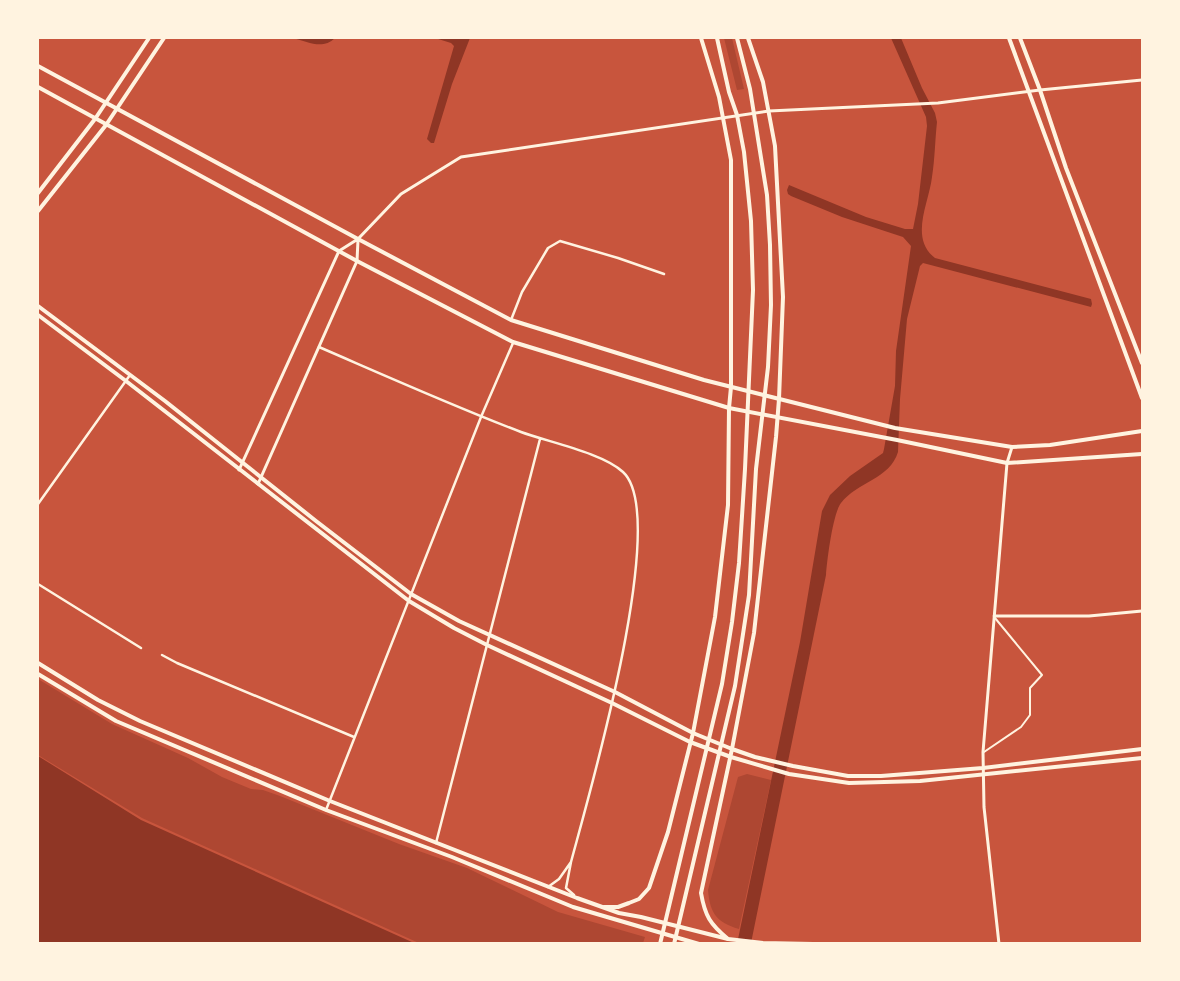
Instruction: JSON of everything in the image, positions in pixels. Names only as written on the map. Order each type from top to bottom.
[{"type":"main road","points":[[38,193],[95,119],[149,38]]},
{"type":"main road","points":[[38,211],[106,125],[164,38]]},
{"type":"main road","points":[[604,907],[618,907],[630,903],[638,899],[649,888],[668,832],[693,732],[715,617],[728,505],[728,408],[731,387],[731,160],[719,97],[701,38]]},
{"type":"main road","points":[[660,944],[722,684],[739,564],[745,469],[753,290],[752,220],[744,152],[737,116],[716,38]]},
{"type":"main road","points":[[674,944],[734,686],[749,595],[756,470],[771,305],[767,195],[750,89],[736,38]]},
{"type":"main road","points":[[728,939],[714,927],[704,912],[701,893],[732,749],[754,634],[779,399],[783,297],[775,146],[763,82],[748,38]]},
{"type":"main road","points":[[1010,38],[1142,398]]},
{"type":"main road","points":[[1020,38],[1040,90],[1066,168],[1142,363]]},
{"type":"main road","points":[[38,66],[116,110],[511,320],[731,387],[895,428],[1012,447],[1050,445],[1142,431]]},
{"type":"main road","points":[[38,87],[357,261],[513,342],[728,408],[879,436],[1007,463],[1142,454]]},
{"type":"main road","points":[[38,306],[412,594],[459,622],[615,692],[693,732],[732,749],[755,757],[793,766],[848,776],[880,776],[983,768],[1142,749]]},
{"type":"main road","points":[[38,315],[409,601],[487,645],[612,702],[690,742],[730,757],[789,774],[849,783],[920,781],[1142,758]]},
{"type":"main road","points":[[38,663],[98,700],[140,721],[330,801],[577,898],[619,913],[728,939],[813,944]]},
{"type":"main road","points":[[38,674],[116,721],[326,810],[452,857],[573,907],[699,944]]},
{"type":"street","points":[[239,470],[339,251],[358,239],[401,194],[461,157],[768,111],[938,103],[1030,91],[1142,80]]},
{"type":"street","points":[[258,484],[357,261],[358,239]]},
{"type":"street","points":[[511,320],[522,292],[548,248],[560,241],[664,274]]},
{"type":"street","points":[[326,810],[481,417],[513,342]]},
{"type":"street","points":[[319,347],[481,417],[540,439],[604,459],[626,474],[635,495],[638,517],[635,578],[615,692],[566,888],[577,898]]},
{"type":"street","points":[[38,504],[130,375]]},
{"type":"street","points":[[436,843],[540,439]]},
{"type":"street","points":[[999,944],[984,807],[983,752],[1007,463],[1012,447]]},
{"type":"street","points":[[38,584],[140,648]]},
{"type":"street","points":[[994,616],[1089,616],[1142,611]]},
{"type":"street","points":[[983,752],[1021,727],[1030,716],[1030,688],[1042,675],[994,616]]},
{"type":"street","points":[[162,656],[354,737]]},
{"type":"street","points":[[548,887],[559,879],[571,862]]},
{"type":"shaded area","points":[[293,38],[335,38],[325,44],[320,44]]},
{"type":"shaded area","points":[[435,38],[470,38],[452,84],[434,143],[431,143],[427,139],[454,46],[451,43]]},
{"type":"shaded area","points":[[724,38],[732,38],[744,89],[737,90]]},
{"type":"shaded area","points":[[891,38],[901,38],[922,88],[935,113],[937,122],[934,163],[922,230],[923,241],[927,250],[935,258],[1091,299],[1092,304],[1091,307],[923,263],[920,266],[907,319],[900,399],[898,452],[888,468],[841,503],[835,516],[826,575],[751,943],[737,944],[800,642],[822,511],[830,495],[850,476],[883,453],[884,449],[895,386],[896,351],[911,246],[903,237],[842,217],[791,196],[787,190],[789,185],[866,217],[905,229],[913,229],[918,204],[927,126],[926,117]]},
{"type":"shaded area","points":[[38,679],[112,724],[188,758],[222,777],[251,789],[263,790],[280,796],[399,844],[467,868],[558,912],[645,937],[643,943],[419,943],[142,818],[38,755]]},
{"type":"shaded area","points":[[38,756],[141,820],[414,943],[38,943]]},
{"type":"shaded area","points":[[747,774],[771,780],[739,929],[725,923],[716,916],[710,905],[708,890],[738,777]]}]
